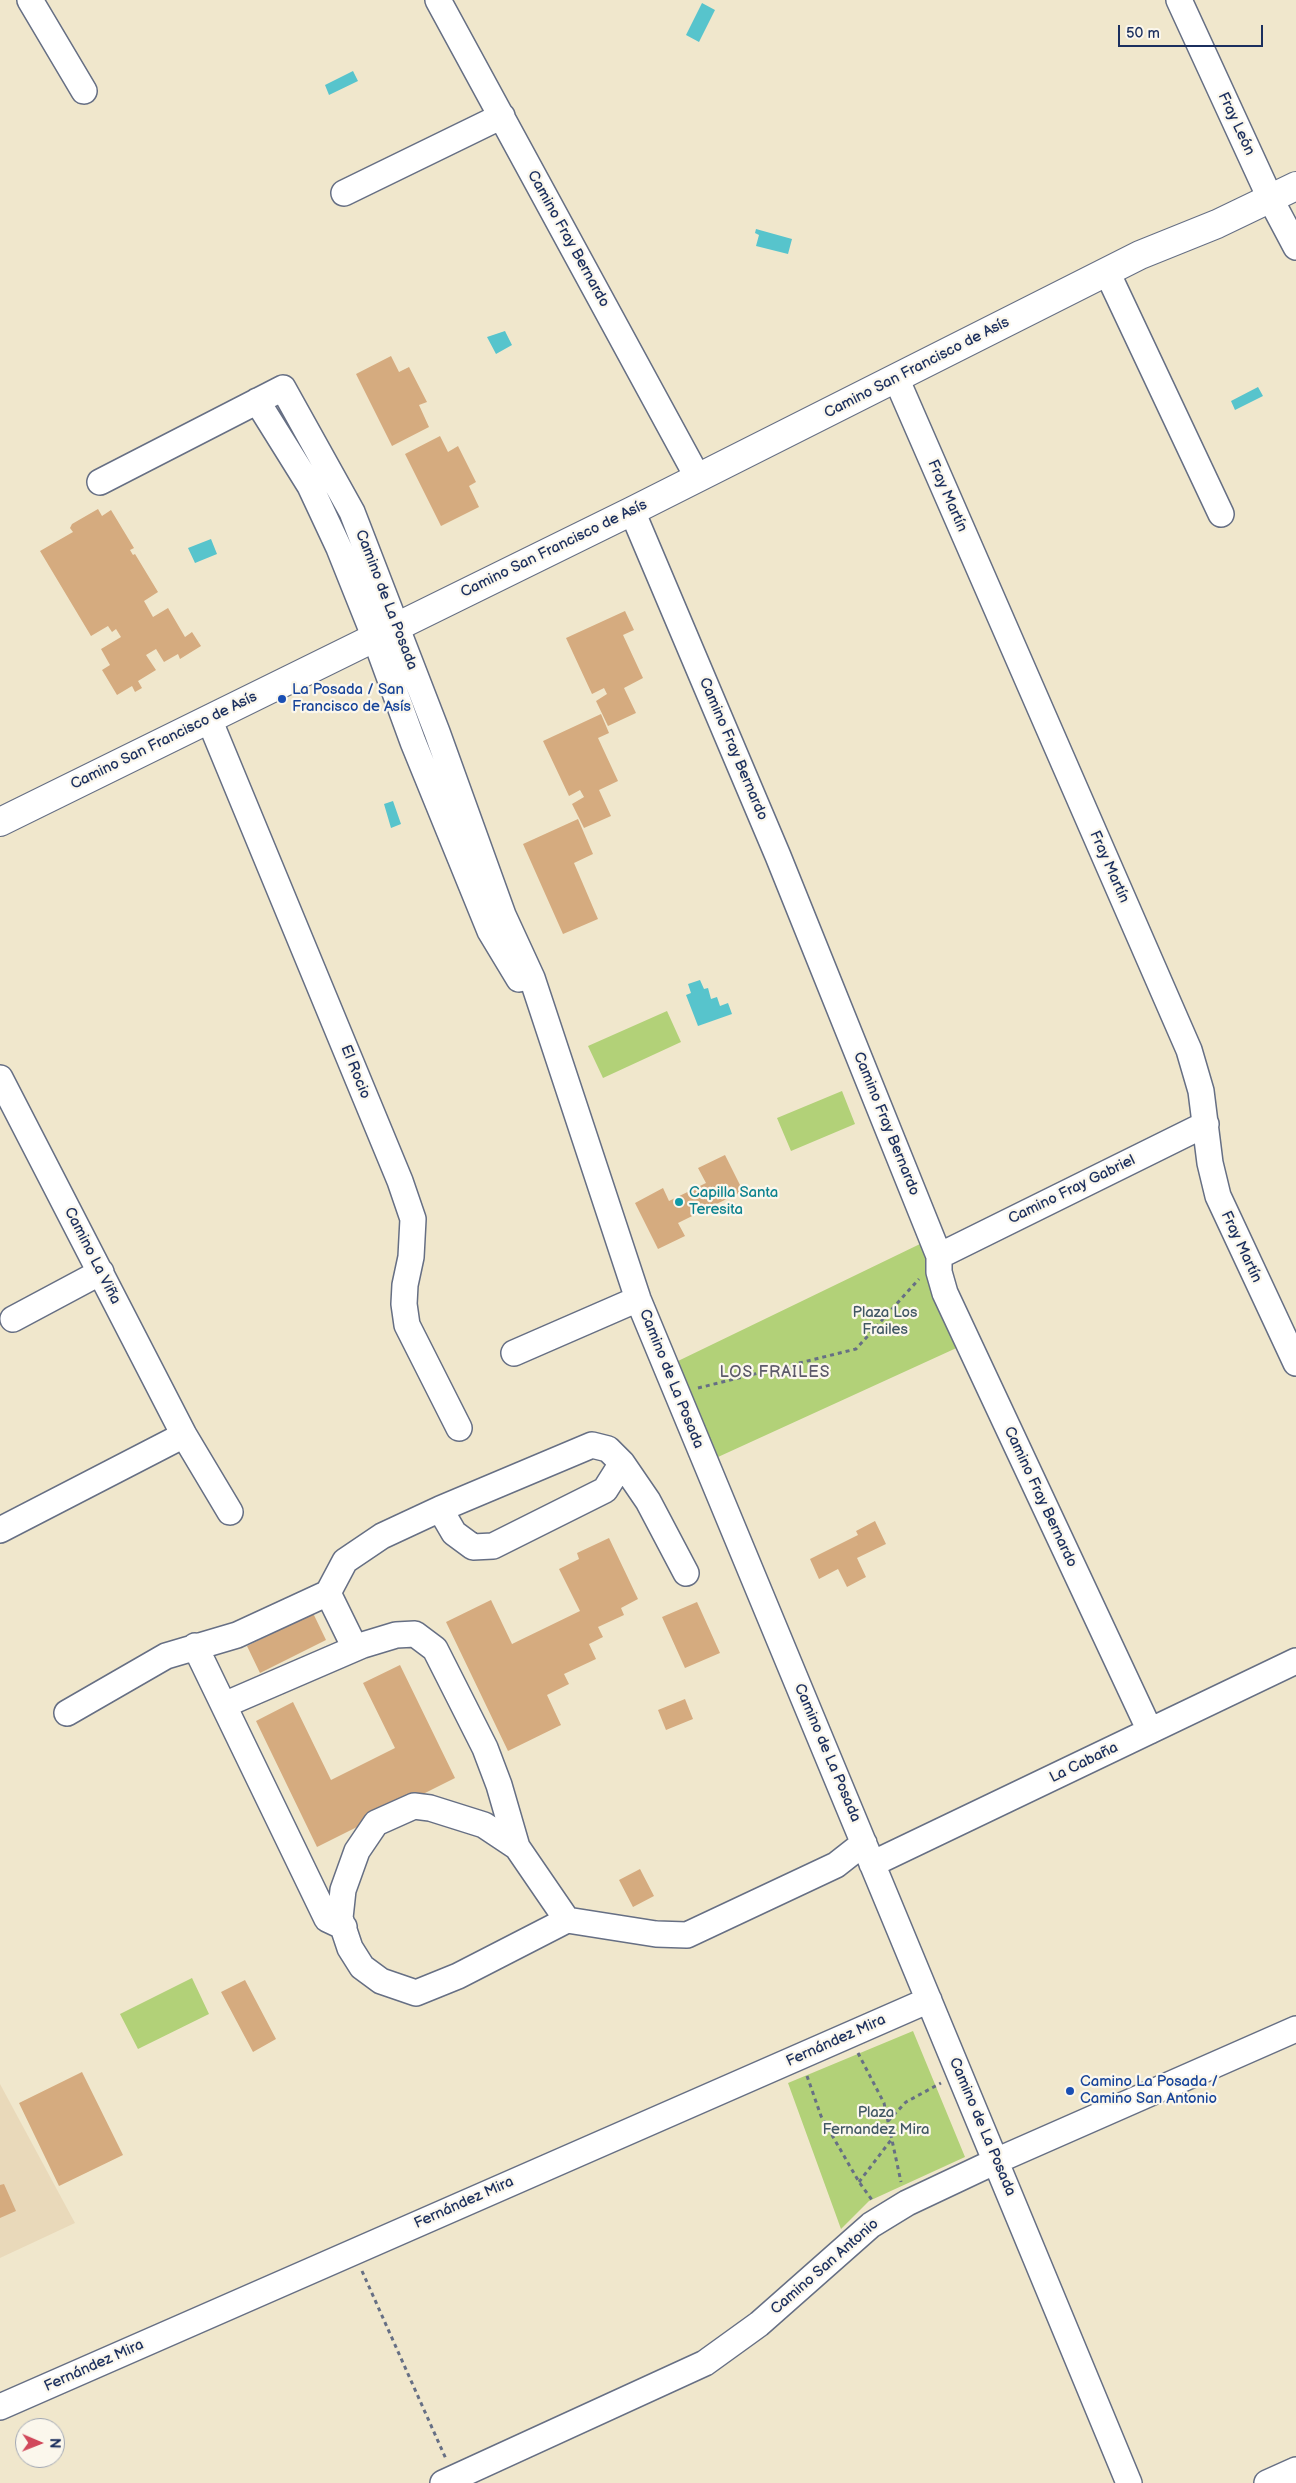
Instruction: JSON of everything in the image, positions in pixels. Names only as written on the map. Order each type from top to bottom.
[{"type":"main road","name":"Camino San Francisco de Asís","points":[[0,822],[632,511],[1140,255],[1218,224],[1296,186]]},
{"type":"street","points":[[30,0],[84,91]]},
{"type":"street","name":"Camino Fray Bernardo","points":[[438,0],[698,478]]},
{"type":"street","name":"Fray León","points":[[1179,0],[1270,198],[1296,247]]},
{"type":"street","points":[[344,193],[502,116]]},
{"type":"street","points":[[1107,272],[1221,514]]},
{"type":"street","name":"Fray Martín","points":[[896,378],[1189,1050],[1201,1091],[1214,1179],[1225,1213],[1296,1363]]},
{"type":"street","name":"Camino de La Posada","points":[[100,482],[283,388],[352,512],[386,632],[413,742],[490,931],[500,950],[546,1015]]},
{"type":"street","name":"Camino de La Posada","points":[[257,401],[310,486],[339,548],[386,632],[437,732],[503,915],[532,978],[546,1015],[638,1299],[1129,2483]]},
{"type":"street","name":"Camino Fray Bernardo","points":[[632,511],[778,856],[939,1256],[939,1272],[945,1293],[1150,1731]]},
{"type":"street","name":"El Rocio","points":[[209,719],[405,1196],[413,1219],[411,1257],[405,1286],[404,1304],[407,1325],[459,1428]]},
{"type":"street","points":[[413,742],[437,732]]},
{"type":"street","name":"Camino La Viña","points":[[0,1078],[184,1435],[230,1512]]},
{"type":"street","name":"Camino Fray Gabriel","points":[[939,1256],[1206,1124]]},
{"type":"street","points":[[13,1319],[101,1272]]},
{"type":"street","points":[[514,1353],[638,1299]]},
{"type":"street","points":[[0,1530],[184,1435]]},
{"type":"street","points":[[67,1714],[166,1656],[237,1635],[328,1593],[345,1561],[382,1536],[440,1509],[592,1445],[608,1449],[622,1463],[648,1501],[686,1573]]},
{"type":"street","points":[[440,1509],[454,1533],[473,1546],[493,1546],[605,1490],[622,1463]]},
{"type":"street","points":[[328,1593],[355,1648]]},
{"type":"street","points":[[224,1705],[355,1648],[396,1635],[415,1634],[435,1648],[485,1748],[499,1784],[517,1847],[567,1920],[458,1976],[416,1993],[381,1981],[362,1967],[350,1948],[340,1918],[342,1890],[357,1851],[376,1823],[414,1806],[430,1808],[484,1826],[517,1847]]},
{"type":"street","points":[[195,1646],[327,1919],[344,1927]]},
{"type":"street","name":"La Cabaña","points":[[567,1920],[656,1934],[682,1924],[833,1851],[868,1854],[1150,1731],[1296,1661]]},
{"type":"street","name":"Fernández Mira","points":[[0,2407],[929,2000]]},
{"type":"street","name":"Camino San Antonio","points":[[449,2480],[705,2363],[754,2329],[859,2235],[884,2216],[996,2161],[1296,2029]]},
{"type":"street","points":[[1267,2483],[1296,2470]]},
{"type":"path","points":[[676,1392],[761,1374],[856,1349],[939,1256]]},
{"type":"path","points":[[849,2035],[884,2103],[907,2204]]},
{"type":"path","points":[[800,2056],[821,2116],[859,2182],[884,2216]]},
{"type":"path","points":[[888,2121],[906,2102],[959,2074]]},
{"type":"path","points":[[859,2182],[892,2140]]},
{"type":"path","points":[[353,2251],[449,2480]]},
{"type":"shaded area","points":[[0,2084],[75,2223],[0,2258]]},
{"type":"green space","points":[[667,1011],[681,1042],[603,1078],[588,1046]]},
{"type":"green space","points":[[842,1091],[855,1124],[791,1151],[777,1118]]},
{"type":"green space","name":"Plaza Los Frailes","points":[[920,1244],[963,1345],[718,1457],[678,1361]]},
{"type":"green space","points":[[192,1978],[209,2014],[138,2049],[120,2014]]},
{"type":"green space","name":"Plaza Fernandez Mira","points":[[913,2031],[965,2157],[869,2201],[841,2229],[788,2083]]},
{"type":"water","points":[[702,3],[715,10],[699,42],[686,35]]},
{"type":"water","points":[[353,71],[358,81],[329,95],[325,85]]},
{"type":"water","points":[[756,229],[792,239],[788,254],[756,246],[759,235],[755,233]]},
{"type":"water","points":[[505,331],[512,345],[496,354],[487,337]]},
{"type":"water","points":[[1258,387],[1263,396],[1235,410],[1231,401]]},
{"type":"water","points":[[211,539],[217,554],[195,563],[188,548]]},
{"type":"water","points":[[393,801],[401,824],[391,828],[384,804]]},
{"type":"water","points":[[700,980],[704,989],[708,988],[711,999],[717,997],[720,1006],[728,1003],[732,1014],[698,1026],[686,995],[691,993],[688,984]]},
{"type":"building","points":[[391,356],[399,372],[409,367],[427,402],[419,405],[429,427],[392,446],[356,374]]},
{"type":"building","points":[[440,436],[448,452],[458,446],[476,482],[469,486],[479,507],[441,526],[405,454]]},
{"type":"building","points":[[98,509],[102,516],[111,510],[134,548],[130,550],[133,555],[135,554],[158,592],[144,601],[153,617],[168,608],[185,637],[192,632],[201,646],[180,659],[178,654],[164,662],[156,649],[146,655],[156,670],[138,681],[142,688],[135,692],[132,686],[117,695],[102,670],[110,665],[101,649],[121,637],[116,629],[112,632],[108,626],[91,636],[40,551],[73,532],[70,528],[72,524]]},
{"type":"building","points":[[625,611],[634,630],[623,635],[643,678],[624,688],[636,713],[608,726],[596,701],[607,694],[604,688],[592,694],[566,638]]},
{"type":"building","points":[[601,714],[609,733],[598,738],[618,781],[599,790],[611,816],[584,828],[572,804],[584,797],[580,790],[569,796],[543,741]]},
{"type":"building","points":[[578,819],[593,854],[574,863],[598,919],[563,934],[523,844]]},
{"type":"building","name":"Capilla Santa Teresita","points":[[725,1155],[743,1191],[678,1223],[685,1236],[658,1249],[635,1203],[663,1188],[669,1201],[706,1183],[698,1168]]},
{"type":"building","points":[[875,1521],[886,1544],[857,1558],[866,1577],[847,1587],[838,1569],[819,1579],[810,1559],[858,1535],[856,1531]]},
{"type":"building","points":[[609,1538],[638,1599],[621,1608],[624,1615],[598,1627],[603,1637],[589,1644],[596,1659],[564,1674],[569,1684],[547,1695],[561,1725],[508,1751],[446,1622],[491,1600],[512,1644],[580,1611],[559,1569],[579,1559],[577,1553]]},
{"type":"building","points":[[697,1602],[720,1653],[685,1668],[662,1617]]},
{"type":"building","points":[[313,1613],[326,1640],[260,1673],[247,1646]]},
{"type":"building","points":[[400,1665],[455,1778],[317,1847],[256,1721],[293,1702],[331,1780],[395,1748],[363,1683]]},
{"type":"building","points":[[685,1699],[693,1719],[666,1730],[658,1710]]},
{"type":"building","points":[[640,1869],[654,1896],[633,1907],[619,1880]]},
{"type":"building","points":[[245,1980],[276,2039],[253,2052],[221,1992]]},
{"type":"building","points":[[82,2072],[123,2155],[59,2186],[19,2103]]},
{"type":"building","points":[[4,2184],[16,2211],[0,2218],[0,2185]]},
{"type":"place","name":"La Posada / San Francisco de Asís","points":[[282,699]]},
{"type":"place","name":"Capilla Santa Teresita","points":[[679,1202]]},
{"type":"place","name":"Camino La Posada / Camino San Antonio","points":[[1070,2091]]},
{"type":"district","name":"LOS FRAILES","points":[[775,1373]]}]
